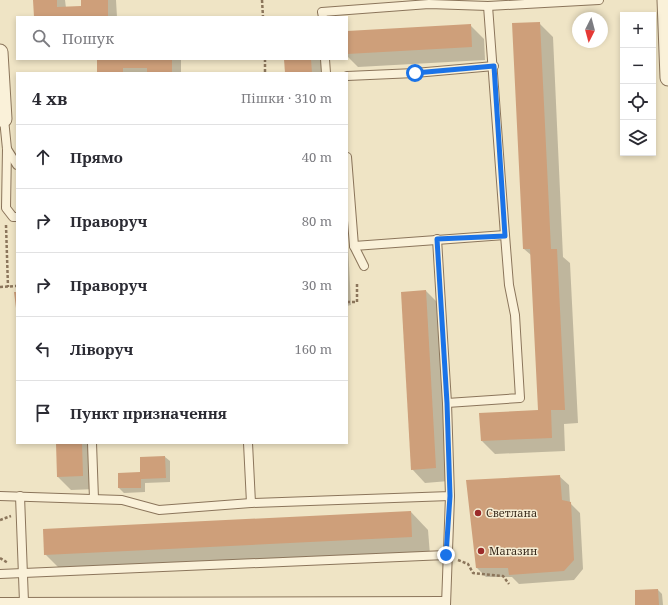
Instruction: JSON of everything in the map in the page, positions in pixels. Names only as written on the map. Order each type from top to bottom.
[{"type":"street","points":[[665,0],[668,78]]},
{"type":"street","points":[[0,52],[2,119]]},
{"type":"lane","points":[[323,16],[322,12],[390,3],[429,2],[488,6],[599,0]]},
{"type":"lane","points":[[447,403],[520,398],[515,315],[509,284],[505,236],[494,66],[488,6]]},
{"type":"lane","points":[[325,60],[326,72]]},
{"type":"lane","points":[[348,76],[415,73],[494,66]]},
{"type":"lane","points":[[2,119],[7,149],[6,208],[13,217],[16,217]]},
{"type":"lane","points":[[7,149],[16,163]]},
{"type":"lane","points":[[348,170],[354,246],[364,266]]},
{"type":"lane","points":[[354,246],[437,239],[505,236]]},
{"type":"lane","points":[[0,602],[446,603],[446,555],[450,496],[447,403],[437,239]]},
{"type":"lane","points":[[92,444],[94,499]]},
{"type":"lane","points":[[248,444],[251,502]]},
{"type":"lane","points":[[0,496],[122,500],[159,510],[251,502],[450,496]]},
{"type":"lane","points":[[20,496],[24,602]]},
{"type":"lane","points":[[0,574],[446,555]]},
{"type":"path","points":[[262,0],[263,16]]},
{"type":"path","points":[[265,60],[265,72]]},
{"type":"path","points":[[6,208],[8,287]]},
{"type":"path","points":[[348,302],[357,302],[357,283]]},
{"type":"path","points":[[0,287],[16,286]]},
{"type":"path","points":[[446,555],[468,564],[473,573],[489,573],[492,576],[503,576],[509,584]]},
{"type":"building","points":[[33,0],[57,0],[57,7],[81,6],[81,0],[108,0],[108,16],[34,16]]},
{"type":"building","points":[[540,22],[551,249],[557,249],[565,410],[551,410],[552,438],[481,441],[479,413],[538,410],[530,249],[523,249],[512,23]]},
{"type":"building","points":[[471,24],[472,47],[348,54],[348,31]]},
{"type":"building","points":[[97,60],[172,60],[172,72],[147,72],[147,68],[123,68],[123,72],[97,72]]},
{"type":"building","points":[[284,60],[311,60],[312,72],[285,72]]},
{"type":"building","points":[[426,290],[436,468],[411,470],[401,292]]},
{"type":"building","points":[[14,292],[16,292],[16,308]]},
{"type":"building","points":[[56,444],[82,444],[83,476],[57,477]]},
{"type":"building","points":[[165,456],[166,478],[141,479],[141,488],[118,488],[118,473],[140,472],[140,457]]},
{"type":"building","points":[[560,475],[562,500],[571,502],[574,560],[564,571],[509,575],[508,568],[476,568],[466,480]]},
{"type":"building","points":[[411,511],[412,537],[44,555],[43,529]]},
{"type":"building","points":[[658,589],[659,605],[635,605],[635,590]]},
{"type":"place","name":"Светлана","points":[[478,513]]},
{"type":"place","name":"Магазин","points":[[481,551]]},
{"type":"route","points":[[415,73],[494,66],[505,236],[437,239],[447,403],[450,496],[446,555]]}]
